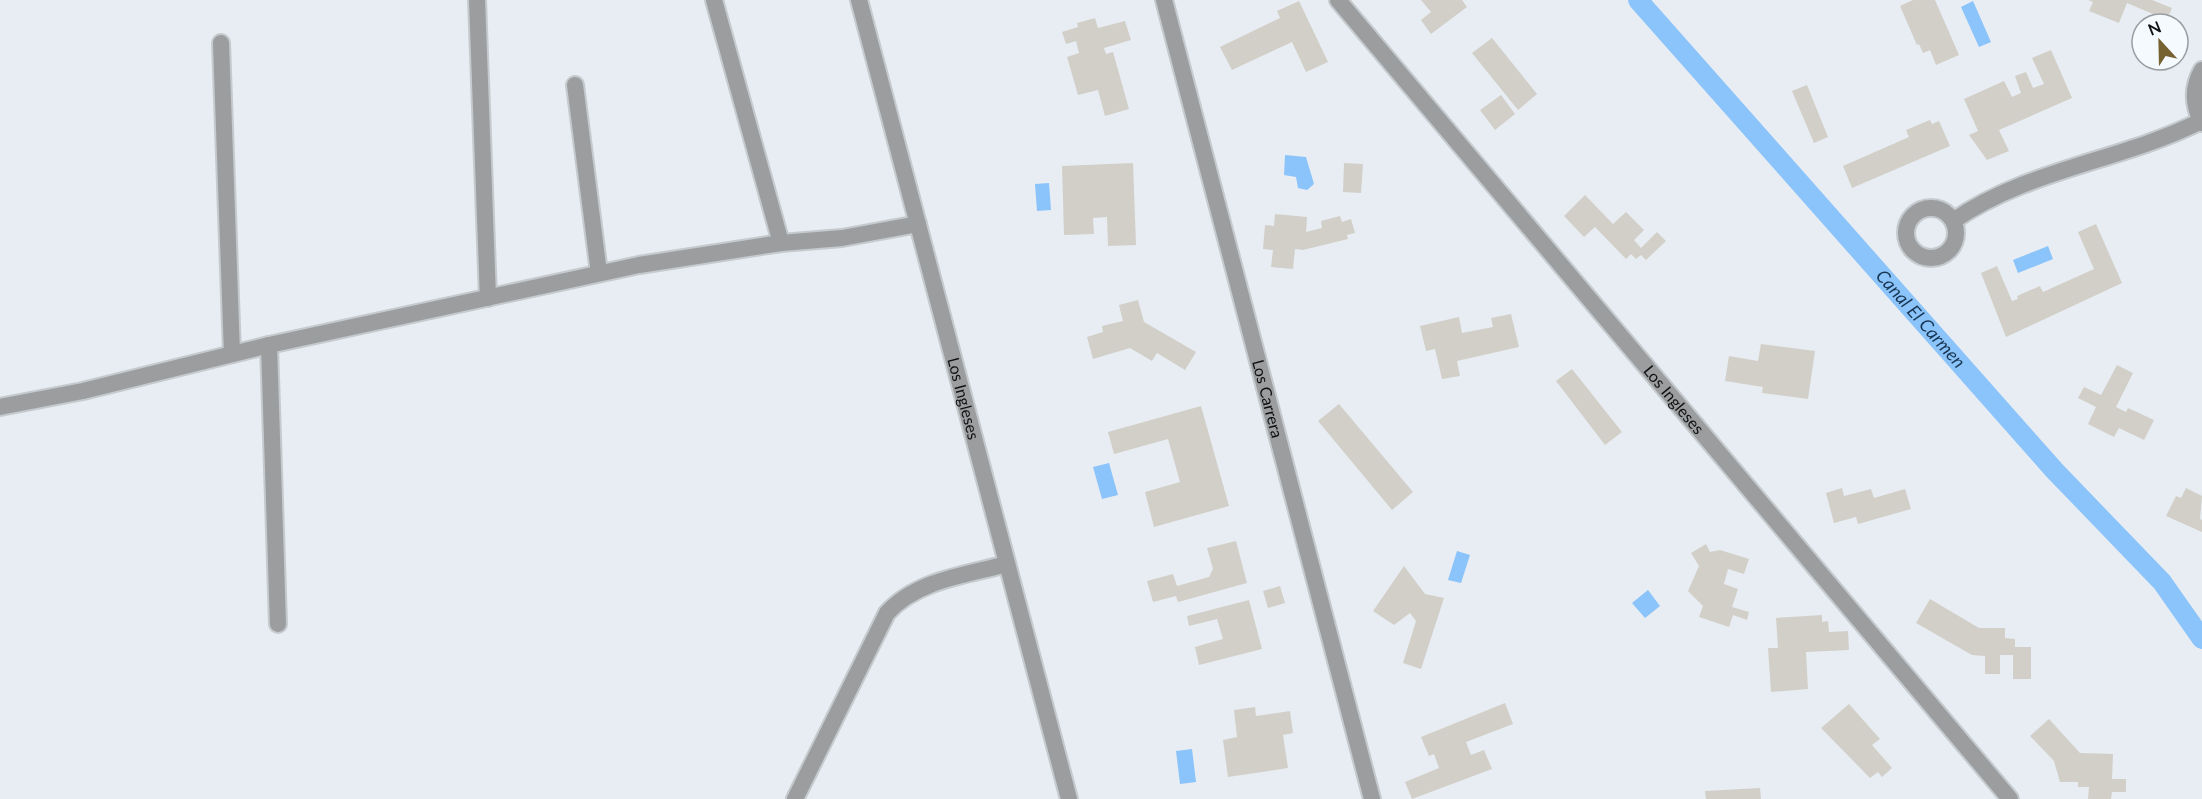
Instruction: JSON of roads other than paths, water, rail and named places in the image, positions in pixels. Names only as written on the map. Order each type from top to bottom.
[{"type":"street","points":[[477,0],[488,298]]},
{"type":"street","points":[[714,0],[781,243]]},
{"type":"street","name":"Los Ingleses","points":[[860,0],[1069,799]]},
{"type":"street","name":"Los Carrera","points":[[1164,0],[1372,799]]},
{"type":"street","name":"Los Ingleses","points":[[1338,0],[2010,799]]},
{"type":"street","points":[[221,43],[232,354]]},
{"type":"street","points":[[1953,221],[2010,191],[2103,156],[2178,133],[2202,122],[2194,97],[2202,70]]},
{"type":"street","points":[[575,85],[599,273]]},
{"type":"street","points":[[0,407],[83,391],[269,345],[681,256],[781,243],[842,238],[918,224]]},
{"type":"street","points":[[269,345],[278,624]]},
{"type":"street","points":[[795,799],[888,613],[903,597],[924,586],[1007,564]]},
{"type":"water","points":[[1973,1],[1991,42],[1979,47],[1961,7]]},
{"type":"water","points":[[1285,155],[1306,157],[1314,184],[1307,190],[1298,188],[1296,177],[1284,175]]},
{"type":"water","points":[[1049,183],[1051,210],[1037,211],[1035,184]]},
{"type":"water","points":[[2048,246],[2053,259],[2018,273],[2013,260]]},
{"type":"water","points":[[1109,463],[1118,495],[1102,499],[1093,467]]},
{"type":"water","points":[[1457,551],[1470,555],[1461,583],[1448,580]]},
{"type":"water","points":[[1648,590],[1660,606],[1645,618],[1632,603]]},
{"type":"water","points":[[1192,749],[1196,782],[1180,784],[1176,751]]},
{"type":"waterway","name":"Canal El Carmen","points":[[1638,0],[2054,470],[2162,582],[2202,639]]}]
